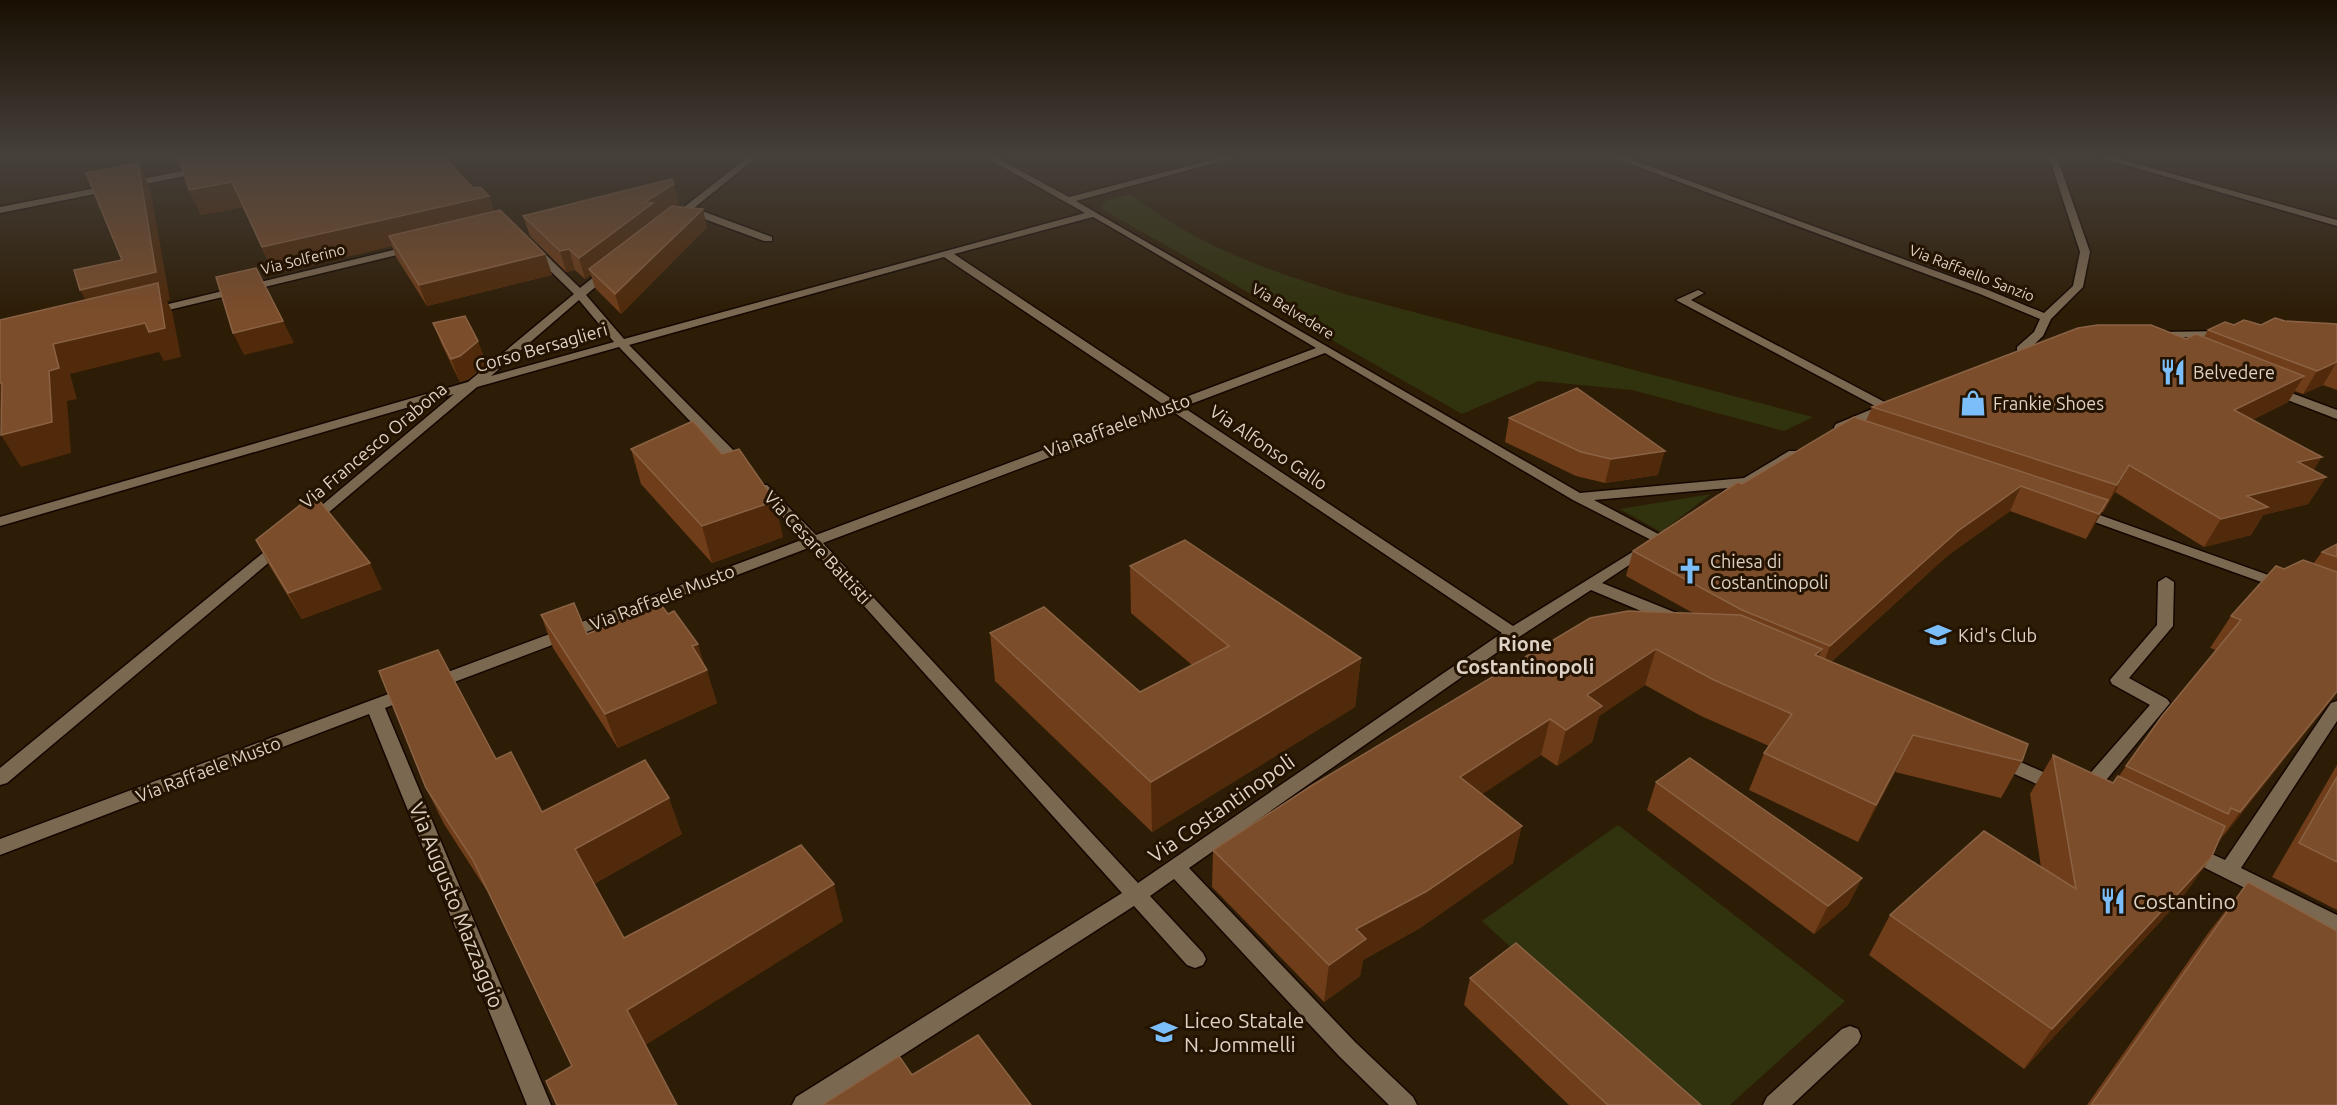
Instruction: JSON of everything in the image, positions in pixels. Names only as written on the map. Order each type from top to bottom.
[{"type":"street","points":[[660,230],[687,209],[768,239]]},
{"type":"street","name":"Via Belvedere","points":[[1084,209],[1578,497],[1664,536]]},
{"type":"street","name":"Via Raffaello Sanzio","points":[[1757,209],[1984,292],[2046,318]]},
{"type":"street","points":[[2041,349],[2016,352],[2038,334],[2046,318],[2078,288],[2085,252],[2070,209]]},
{"type":"street","points":[[2286,209],[2337,223]]},
{"type":"street","name":"Corso Bersaglieri","points":[[0,522],[474,384],[1094,214]]},
{"type":"street","name":"Via Cesare Battisti","points":[[524,240],[579,293],[621,343],[812,540],[1195,959]]},
{"type":"street","name":"Via Solferino","points":[[137,314],[429,244]]},
{"type":"street","name":"Via Alfonso Gallo","points":[[945,253],[1513,633]]},
{"type":"street","name":"Via Francesco Orabona","points":[[0,778],[474,384],[579,293],[624,258]]},
{"type":"street","points":[[1698,294],[1682,300],[1892,405],[1829,433],[1856,437]]},
{"type":"street","points":[[2168,348],[2148,338],[2235,333]]},
{"type":"street","name":"Via Raffaele Musto","points":[[0,847],[1170,405],[1325,349]]},
{"type":"street","points":[[2263,386],[2337,415]]},
{"type":"street","points":[[1717,501],[1804,447]]},
{"type":"street","points":[[1578,497],[1746,482]]},
{"type":"street","points":[[2061,505],[2293,588]]},
{"type":"street","name":"Via Costantinopoli","points":[[804,1105],[1137,894],[1513,633],[1664,536]]},
{"type":"street","points":[[1982,752],[2086,801],[2161,703],[2118,680],[2165,626],[2166,582]]},
{"type":"street","points":[[1590,584],[1693,626]]},
{"type":"street","name":"Via Augusto Mazzaggio","points":[[375,706],[539,1105]]},
{"type":"street","points":[[2229,871],[2337,707]]},
{"type":"street","points":[[2176,845],[2337,926]]},
{"type":"street","points":[[1176,868],[1404,1105]]},
{"type":"street","points":[[1775,1105],[1850,1036]]},
{"type":"shaded area","points":[[1101,209],[1151,209],[1181,228],[1233,255],[1315,285],[1813,417],[1784,431],[1632,390],[1539,381],[1462,414]]},
{"type":"shaded area","points":[[1711,494],[1661,532],[1620,509]]},
{"type":"shaded area","points":[[1618,825],[1845,1001],[1730,1105],[1685,1105],[1482,921]]},
{"type":"building","points":[[101,209],[146,209],[156,272],[80,290],[74,270],[122,260]]},
{"type":"building","points":[[244,209],[433,209],[262,247]]},
{"type":"building","points":[[553,209],[646,209],[579,258],[569,249],[560,251],[523,216]]},
{"type":"building","points":[[669,209],[703,209],[615,294],[589,269]]},
{"type":"building","points":[[500,210],[545,254],[419,285],[389,236]]},
{"type":"building","points":[[256,268],[283,321],[233,333],[216,277]]},
{"type":"building","points":[[158,283],[165,328],[149,332],[145,323],[53,344],[59,368],[49,371],[52,422],[1,435],[0,320]]},
{"type":"building","points":[[465,316],[478,341],[460,356],[451,359],[433,323]]},
{"type":"building","points":[[2275,318],[2285,321],[2337,324],[2337,362],[2317,371],[2208,330],[2225,322],[2234,325],[2244,320],[2261,325]]},
{"type":"building","points":[[2098,325],[2151,325],[2186,339],[2196,334],[2304,376],[2234,410],[2322,457],[2298,462],[2326,477],[2247,496],[2268,507],[2221,519],[2129,465],[2117,485],[1872,407],[2078,328]]},
{"type":"building","points":[[1577,388],[1665,451],[1611,459],[1581,452],[1509,418]]},
{"type":"building","points":[[1854,417],[2108,500],[2099,514],[2021,486],[1958,531],[1830,646],[1742,610],[1633,551],[1738,482],[1742,484]]},
{"type":"building","points":[[693,421],[722,454],[739,449],[775,501],[702,526],[631,449]]},
{"type":"building","points":[[314,494],[370,563],[288,593],[256,540]]},
{"type":"building","points":[[1185,540],[1361,658],[1151,782],[990,633],[1044,607],[1140,692],[1229,646],[1130,566]]},
{"type":"building","points":[[2337,544],[2337,557],[2322,552]]},
{"type":"building","points":[[2303,560],[2337,572],[2337,691],[2240,812],[2231,808],[2228,814],[2126,766],[2162,716],[2241,620],[2231,616],[2276,566],[2284,569]]},
{"type":"building","points":[[574,603],[587,634],[661,605],[668,614],[674,611],[698,644],[692,646],[707,670],[605,714],[541,615]]},
{"type":"building","points":[[1628,611],[1741,615],[1822,649],[1815,655],[2028,744],[2022,761],[1913,735],[1876,805],[1764,753],[1792,714],[1714,680],[1656,649],[1587,695],[1602,706],[1566,730],[1550,719],[1460,777],[1522,826],[1427,891],[1356,929],[1366,939],[1329,965],[1213,850],[1311,786],[1590,618]]},
{"type":"building","points":[[438,650],[496,759],[511,752],[542,812],[645,760],[669,798],[575,849],[624,938],[801,845],[834,884],[627,1010],[677,1105],[557,1105],[546,1081],[572,1066],[473,860],[426,788],[379,671]]},
{"type":"building","name":"Costantino","points":[[2053,755],[2113,783],[2118,776],[2225,826],[2211,858],[2052,1029],[1890,915],[1984,831],[2076,889]]},
{"type":"building","points":[[1690,758],[1862,878],[1828,906],[1656,782]]},
{"type":"building","points":[[2337,777],[2337,862],[2299,843]]},
{"type":"building","points":[[2248,882],[2337,931],[2337,1105],[2091,1105]]},
{"type":"building","points":[[1516,943],[1701,1105],[1608,1105],[1470,978]]},
{"type":"building","points":[[978,1035],[1031,1105],[822,1105],[899,1056],[912,1075]]},
{"type":"place","name":"Belvedere","points":[[2173,372]]},
{"type":"place","name":"Frankie Shoes","points":[[1973,403]]},
{"type":"place","name":"Chiesa di Costantinopoli","points":[[1690,571]]},
{"type":"place","name":"Kid's Club","points":[[1938,635]]},
{"type":"place","name":"Costantino","points":[[2113,901]]},
{"type":"place","name":"Liceo Statale N. Jommelli","points":[[1164,1032]]},
{"type":"district","name":"Rione Costantinopoli","points":[[1525,654]]}]
